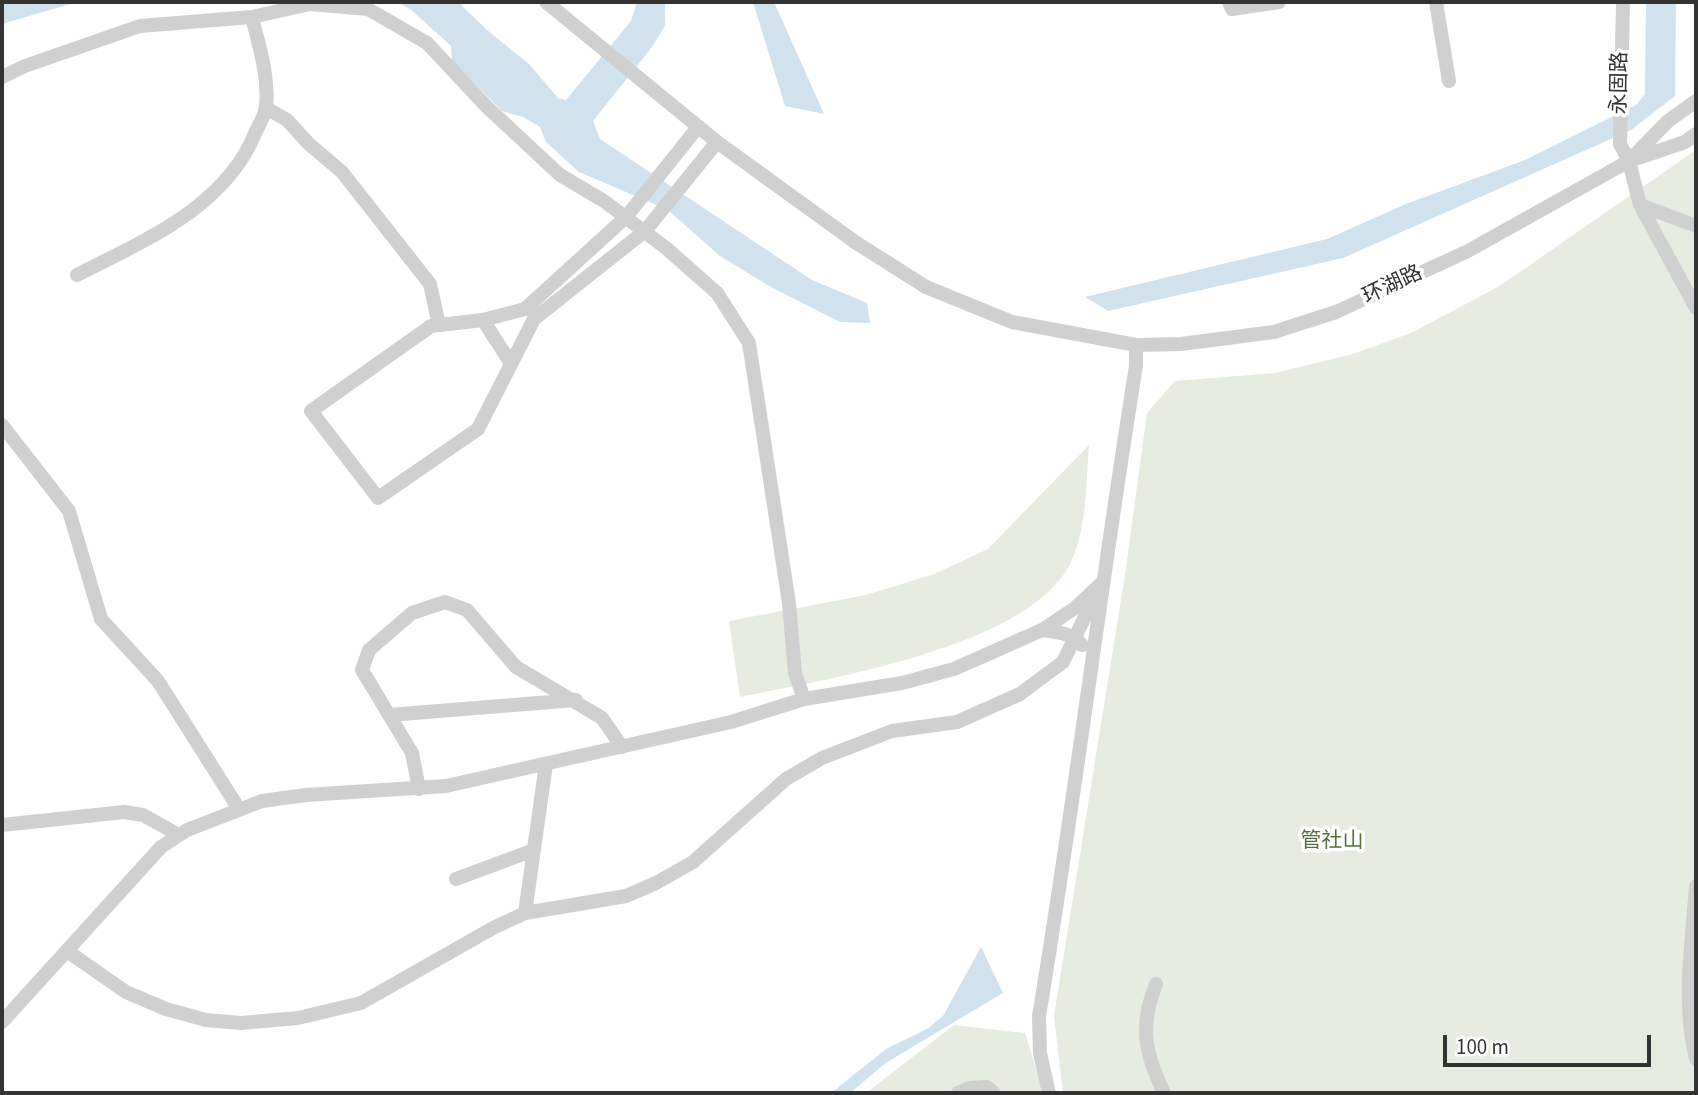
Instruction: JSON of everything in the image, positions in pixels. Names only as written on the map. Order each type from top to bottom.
[{"type":"street","name":"环湖路","points":[[546,2],[717,142],[855,242],[926,288],[1012,322],[1136,345],[1181,344],[1274,332],[1336,312],[1468,251],[1629,161],[1685,142],[1696,134]]},
{"type":"street","points":[[1229,2],[1231,9],[1279,2]]},
{"type":"street","points":[[1436,2],[1449,81]]},
{"type":"street","name":"永固路","points":[[1623,2],[1620,144],[1629,161],[1640,205],[1696,308]]},
{"type":"street","points":[[2,77],[25,66],[140,26],[252,17],[310,4],[368,9],[427,43],[486,107],[560,175],[645,231],[717,293],[749,343],[789,603],[795,673],[804,699]]},
{"type":"street","points":[[77,275],[148,239],[215,194],[246,159],[266,108],[265,70],[252,17]]},
{"type":"street","name":"环湖路","points":[[1629,161],[1668,121],[1696,101]]},
{"type":"street","points":[[266,108],[287,120],[309,144],[342,172],[430,284],[439,325]]},
{"type":"street","points":[[698,127],[626,217],[529,314],[478,429],[378,498],[310,411],[431,326],[529,314],[645,231],[717,142]]},
{"type":"street","points":[[1640,205],[1696,226]]},
{"type":"street","points":[[483,320],[510,362]]},
{"type":"street","points":[[1049,1093],[1040,1053],[1039,1016],[1093,669],[1101,584],[1136,366],[1136,345]]},
{"type":"street","points":[[2,425],[69,511],[101,619],[158,681],[239,809]]},
{"type":"street","points":[[2,1022],[161,847],[179,835],[239,809],[262,801],[306,795],[419,789],[546,764],[731,722],[804,699],[902,683],[954,669],[1042,630],[1075,608],[1101,584]]},
{"type":"street","points":[[67,951],[126,992],[166,1009],[206,1020],[241,1023],[298,1018],[361,1003],[493,928],[525,913],[626,897],[656,883],[694,862],[786,779],[822,758],[892,731],[957,722],[990,710],[1044,679],[1063,662],[1101,584]]},
{"type":"street","points":[[419,789],[412,753],[362,670],[369,650],[412,613],[445,602],[467,610],[516,667],[576,700],[602,718],[622,747]]},
{"type":"street","points":[[1042,630],[1077,638],[1087,650],[1093,669]]},
{"type":"street","points":[[389,715],[576,700]]},
{"type":"street","points":[[525,913],[546,764]]},
{"type":"street","points":[[2,825],[124,812],[143,816],[179,835]]},
{"type":"street","points":[[456,879],[534,850]]},
{"type":"street","points":[[1696,886],[1688,993],[1691,1039],[1696,1059]]},
{"type":"street","points":[[1156,984],[1146,1008],[1144,1033],[1152,1068],[1164,1093]]},
{"type":"street","points":[[958,1093],[970,1088],[987,1087],[994,1093]]},
{"type":"green space","name":"管社山","points":[[1696,150],[1696,1093],[1063,1093],[1054,1016],[1125,575],[1147,413],[1175,381],[1275,373],[1353,354],[1411,333],[1498,287]]},
{"type":"green space","points":[[1089,445],[1085,507],[1075,553],[1069,566],[1046,594],[1011,619],[968,639],[920,656],[740,697],[729,621],[866,595],[934,574],[988,549]]},
{"type":"green space","points":[[954,1025],[1025,1033],[1044,1093],[866,1093]]},
{"type":"water","points":[[2,2],[77,2],[2,24]]},
{"type":"water","points":[[397,2],[458,2],[529,64],[558,98],[566,100],[631,21],[637,2],[665,2],[665,26],[652,47],[593,121],[600,139],[812,280],[867,303],[870,323],[840,322],[771,287],[720,256],[668,210],[579,172],[546,142],[540,127],[523,117],[502,111],[452,61],[451,46],[410,9]]},
{"type":"water","points":[[753,2],[774,2],[824,114],[785,106]]},
{"type":"water","points":[[1646,2],[1676,2],[1675,96],[1631,130],[1343,258],[1108,311],[1085,297],[1327,239],[1406,204],[1525,160],[1636,105],[1645,94]]},
{"type":"water","points":[[981,947],[1003,993],[887,1062],[850,1093],[831,1093],[886,1049],[927,1029],[943,1016]]}]
